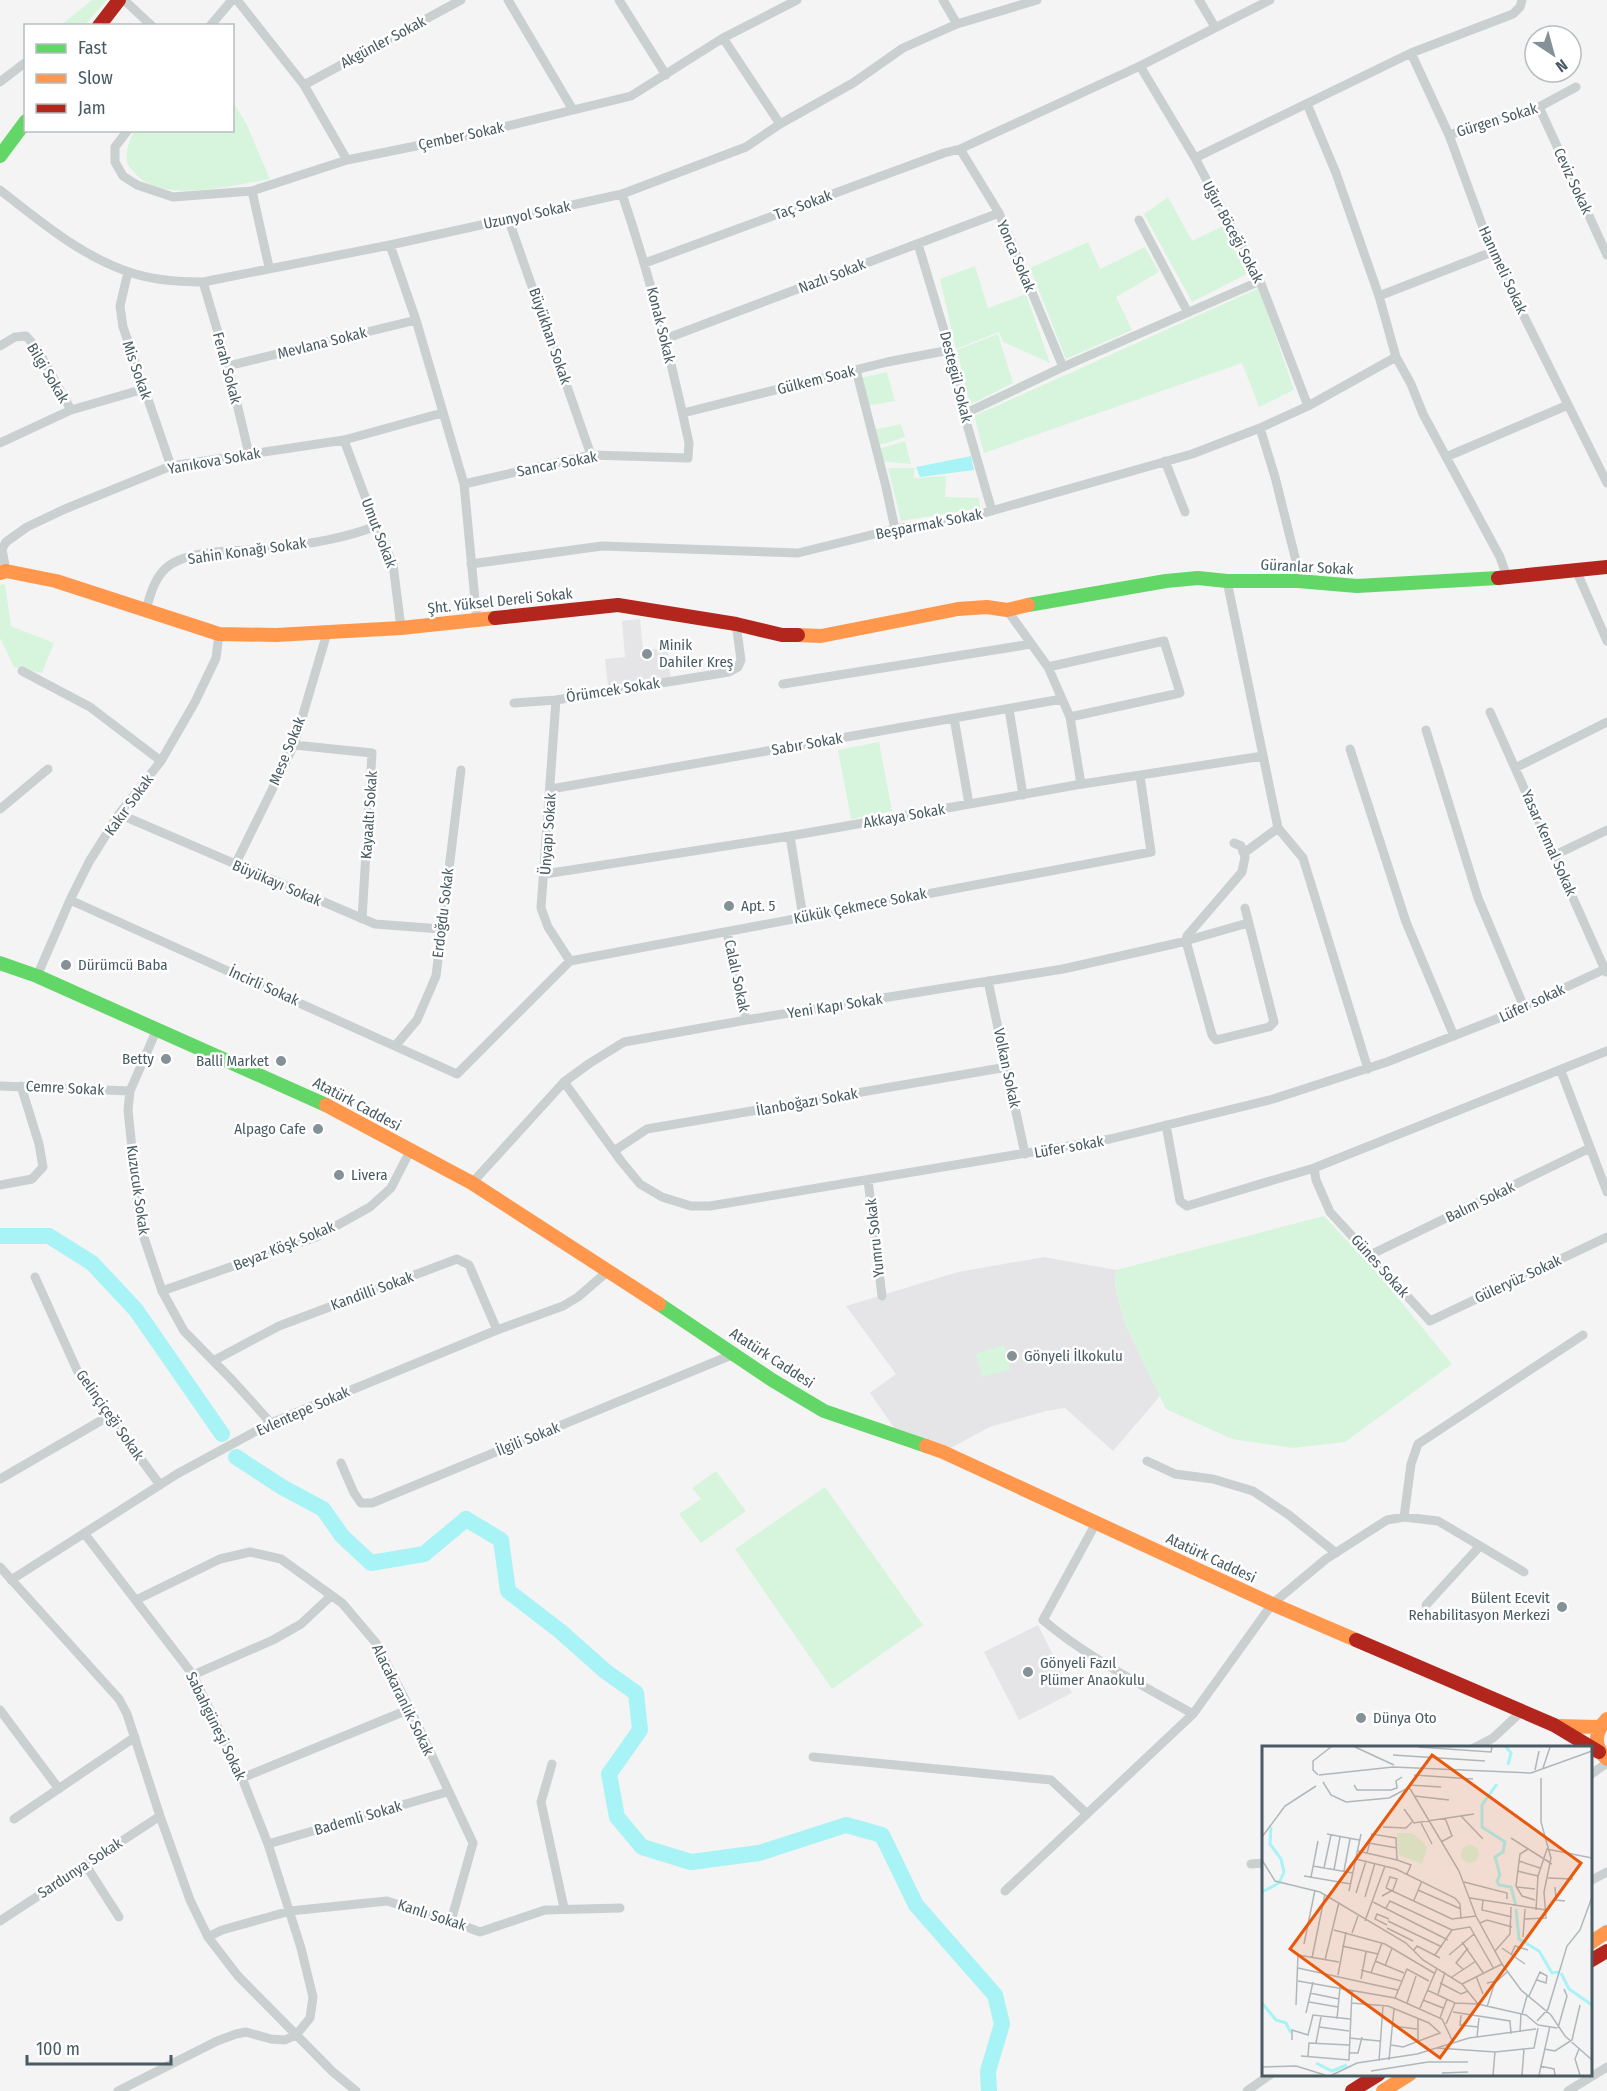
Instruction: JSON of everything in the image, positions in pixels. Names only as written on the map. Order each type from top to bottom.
[{"type":"main road","points":[[101,24],[119,0]]},
{"type":"main road","points":[[0,156],[24,124]]},
{"type":"main road","name":"Güranlar Sokak","points":[[1007,610],[1166,581],[1198,578],[1227,581],[1298,581],[1357,586],[1488,580],[1607,567]]},
{"type":"main road","name":"Şht. Yüksel Dereli Sokak","points":[[3,572],[56,581],[219,634],[276,635],[401,628],[618,605],[736,624],[782,635],[821,636],[958,609],[1007,610]]},
{"type":"main road","name":"Atatürk Caddesi","points":[[0,963],[37,976],[315,1099],[472,1183],[772,1380],[824,1411],[943,1452],[1272,1604],[1521,1713],[1554,1725],[1586,1746]]},
{"type":"main road","points":[[1603,1723],[1595,1737],[1604,1758]]},
{"type":"main road","name":"Atatürk Caddesi","points":[[1554,1725],[1603,1723]]},
{"type":"main road","points":[[1592,1941],[1607,1932]]},
{"type":"main road","points":[[1592,1960],[1607,1951]]},
{"type":"main road","points":[[1352,2091],[1376,2076]]},
{"type":"main road","points":[[1383,2091],[1407,2076]]},
{"type":"street","points":[[124,0],[150,24]]},
{"type":"street","points":[[212,24],[232,0]]},
{"type":"street","points":[[237,0],[304,85],[347,160]]},
{"type":"street","name":"Akgünler Sokak","points":[[304,85],[461,0]]},
{"type":"street","points":[[508,0],[573,110]]},
{"type":"street","points":[[619,0],[666,75]]},
{"type":"street","name":"Çember Sokak","points":[[126,132],[115,147],[115,162],[123,176],[137,185],[173,196],[252,191],[347,160],[470,135],[631,96],[723,38],[797,0]]},
{"type":"street","points":[[943,0],[957,24]]},
{"type":"street","name":"Uzunyol Sokak","points":[[0,190],[84,251],[128,272],[183,282],[202,282],[390,245],[622,195],[746,147],[780,124],[853,83],[903,48],[957,24],[1037,0]]},
{"type":"street","points":[[1199,0],[1215,27]]},
{"type":"street","name":"Taç Sokak","points":[[645,263],[960,149],[1140,66],[1270,0]]},
{"type":"street","points":[[1195,158],[1411,53],[1513,14],[1520,7],[1522,0]]},
{"type":"street","points":[[723,38],[780,124]]},
{"type":"street","name":"Hanımeli Sokak","points":[[1411,53],[1449,135],[1492,252],[1607,483]]},
{"type":"street","points":[[0,82],[24,64]]},
{"type":"street","name":"Uğur Böceği Sokak","points":[[1140,66],[1195,158],[1260,281],[1308,406]]},
{"type":"street","name":"Gürgen Sokak","points":[[1449,135],[1539,107],[1576,87]]},
{"type":"street","points":[[1307,104],[1336,173],[1380,296],[1396,357],[1500,557],[1506,577]]},
{"type":"street","name":"Ceviz Sokak","points":[[1539,107],[1607,255]]},
{"type":"street","name":"Yonca Sokak","points":[[960,149],[999,213],[1062,368]]},
{"type":"street","points":[[252,191],[269,267]]},
{"type":"street","name":"Konak Sokak","points":[[622,195],[645,263],[666,339],[689,443],[688,458]]},
{"type":"street","name":"Nazlı Sokak","points":[[666,339],[999,213]]},
{"type":"street","name":"Büyükhan Sokak","points":[[508,218],[591,455]]},
{"type":"street","points":[[1139,220],[1187,312]]},
{"type":"street","name":"Destegül Sokak","points":[[918,244],[950,350],[964,414],[992,511]]},
{"type":"street","points":[[390,245],[416,321],[464,484],[477,621]]},
{"type":"street","points":[[1380,296],[1492,252]]},
{"type":"street","name":"Mis Sokak","points":[[128,272],[120,306],[123,327],[171,466]]},
{"type":"street","points":[[964,414],[1260,281]]},
{"type":"street","name":"Ferah Sokak","points":[[202,282],[228,366],[249,454]]},
{"type":"street","name":"Mevlana Sokak","points":[[228,366],[416,321]]},
{"type":"street","name":"Bilgi Sokak","points":[[0,346],[15,337],[26,336],[36,347],[70,410]]},
{"type":"street","name":"Gülkem Soak","points":[[683,413],[856,370],[950,350]]},
{"type":"street","name":"Beşparmak Sokak","points":[[471,564],[602,546],[798,553],[895,529],[963,519],[1192,454],[1260,428],[1308,406],[1396,357]]},
{"type":"street","points":[[856,370],[895,529]]},
{"type":"street","points":[[0,442],[70,410],[144,389]]},
{"type":"street","points":[[1446,457],[1568,405]]},
{"type":"street","name":"Yanıkova Sokak","points":[[3,572],[2,549],[6,542],[27,527],[171,466],[344,440],[442,413]]},
{"type":"street","points":[[1260,428],[1297,565],[1298,581]]},
{"type":"street","name":"Umut Sokak","points":[[344,440],[375,526],[393,564],[401,628]]},
{"type":"street","name":"Sancar Sokak","points":[[464,484],[591,455],[688,458]]},
{"type":"street","points":[[1165,461],[1185,512]]},
{"type":"street","name":"Sahin Konağı Sokak","points":[[146,610],[154,584],[165,569],[179,560],[201,555],[267,549],[351,536],[375,526]]},
{"type":"street","points":[[1576,570],[1607,641]]},
{"type":"street","points":[[1227,581],[1278,828],[1302,858],[1368,1069]]},
{"type":"street","points":[[1007,610],[1048,667],[1070,717],[1081,784]]},
{"type":"street","name":"Örümcek Sokak","points":[[514,703],[556,700],[729,672],[738,667],[741,660],[736,624]]},
{"type":"street","name":"Mese Sokak","points":[[235,865],[294,745],[327,633]]},
{"type":"street","name":"Kakır Sokak","points":[[37,976],[89,862],[119,814],[161,761],[195,702],[216,658],[219,634]]},
{"type":"street","points":[[1048,667],[1164,641],[1180,693],[1070,717]]},
{"type":"street","points":[[783,684],[1031,644]]},
{"type":"street","points":[[22,671],[90,707],[161,761]]},
{"type":"street","name":"Sabır Sokak","points":[[551,789],[1062,699]]},
{"type":"street","name":"Ünyapı Sokak","points":[[556,700],[541,908],[548,927],[570,961]]},
{"type":"street","points":[[1009,708],[1023,795]]},
{"type":"street","name":"Yasar Kemal Sokak","points":[[1490,712],[1606,971]]},
{"type":"street","points":[[954,718],[969,804]]},
{"type":"street","points":[[1515,768],[1607,722]]},
{"type":"street","points":[[1426,730],[1478,898],[1524,1007]]},
{"type":"street","name":"Kayaaltı Sokak","points":[[294,745],[372,753],[362,919]]},
{"type":"street","points":[[1350,749],[1406,922],[1454,1036]]},
{"type":"street","name":"Akkaya Sokak","points":[[545,874],[790,836],[1081,784],[1263,756]]},
{"type":"street","points":[[0,809],[48,769]]},
{"type":"street","name":"Erdoğdu Sokak","points":[[396,1045],[417,1020],[436,976],[461,770]]},
{"type":"street","name":"Kükük Çekmece Sokak","points":[[570,961],[1151,852],[1140,776]]},
{"type":"street","name":"Büyükayı Sokak","points":[[119,814],[375,924],[441,929]]},
{"type":"street","points":[[1244,854],[1278,828]]},
{"type":"street","points":[[1555,855],[1607,830]]},
{"type":"street","points":[[790,836],[803,917]]},
{"type":"street","points":[[1234,843],[1241,846],[1244,854],[1245,862],[1242,872],[1187,936],[1186,941],[1212,1035],[1216,1040],[1269,1027],[1274,1022],[1245,908]]},
{"type":"street","name":"İncirli Sokak","points":[[70,900],[457,1074],[570,961]]},
{"type":"street","name":"Yeni Kapı Sokak","points":[[472,1183],[564,1082],[624,1042],[1063,969],[1186,941],[1248,923]]},
{"type":"street","name":"Calalı Sokak","points":[[727,932],[746,1020]]},
{"type":"street","name":"Lüfer sokak","points":[[564,1082],[640,1184],[662,1197],[690,1206],[710,1206],[1110,1139],[1273,1099],[1368,1069],[1454,1036],[1606,971]]},
{"type":"street","name":"Volkan Sokak","points":[[988,981],[1025,1155]]},
{"type":"street","name":"Kuzucuk Sokak","points":[[158,1029],[130,1091],[128,1110],[140,1226],[162,1291],[184,1331],[271,1423]]},
{"type":"street","points":[[1166,1125],[1180,1201],[1187,1206],[1314,1168],[1607,1051]]},
{"type":"street","name":"İlanboğazı Sokak","points":[[614,1151],[647,1129],[1006,1067]]},
{"type":"street","points":[[1560,1071],[1607,1192]]},
{"type":"street","name":"Cemre Sokak","points":[[0,1086],[130,1091]]},
{"type":"street","points":[[0,1185],[32,1179],[43,1167],[39,1144],[21,1086]]},
{"type":"street","name":"Balım Sokak","points":[[1370,1255],[1590,1148]]},
{"type":"street","name":"Beyaz Köşk Sokak","points":[[162,1291],[316,1237],[370,1207],[391,1188],[410,1151]]},
{"type":"street","name":"Günes Sokak","points":[[1314,1168],[1316,1180],[1330,1212],[1430,1321]]},
{"type":"street","name":"Yumru Sokak","points":[[868,1180],[882,1296]]},
{"type":"street","name":"Güleryüz Sokak","points":[[1430,1321],[1607,1237]]},
{"type":"street","name":"Kandilli Sokak","points":[[213,1361],[279,1326],[457,1259],[469,1265],[497,1330]]},
{"type":"street","name":"Evlentepe Sokak","points":[[11,1580],[160,1485],[271,1423],[497,1330],[562,1306],[578,1297],[608,1271]]},
{"type":"street","name":"Gelinçiçeği Sokak","points":[[35,1277],[77,1370],[160,1485]]},
{"type":"street","points":[[1404,1517],[1411,1464],[1418,1444],[1583,1335]]},
{"type":"street","name":"İlgili Sokak","points":[[341,1463],[361,1503],[372,1503],[734,1354]]},
{"type":"street","points":[[0,1479],[109,1416]]},
{"type":"street","points":[[1147,1461],[1175,1474],[1213,1479],[1253,1491],[1289,1515],[1336,1553]]},
{"type":"street","points":[[1005,1892],[1193,1714],[1272,1604],[1336,1553],[1387,1520],[1404,1517],[1438,1521],[1524,1572]]},
{"type":"street","points":[[1096,1523],[1043,1620],[1071,1642],[1114,1669],[1193,1714]]},
{"type":"street","name":"Sabahgüneşi Sokak","points":[[84,1533],[193,1675],[242,1778],[268,1844],[290,1911],[313,1997],[310,2019],[296,2036]]},
{"type":"street","points":[[1426,1605],[1479,1547]]},
{"type":"street","name":"Alacakaranlık Sokak","points":[[136,1600],[220,1559],[250,1552],[281,1559],[342,1604],[376,1643],[410,1708],[472,1843],[451,1920]]},
{"type":"street","points":[[0,1567],[119,1699],[127,1714],[190,1900],[208,1937],[238,1976],[296,2036],[333,2072],[357,2091]]},
{"type":"street","points":[[193,1675],[273,1640],[301,1624],[331,1596]]},
{"type":"street","points":[[242,1778],[410,1708]]},
{"type":"street","points":[[0,1710],[59,1789]]},
{"type":"street","points":[[1478,1746],[1493,1738],[1521,1713]]},
{"type":"street","points":[[14,1819],[135,1737]]},
{"type":"street","points":[[813,1756],[1051,1780],[1086,1813]]},
{"type":"street","points":[[1592,1773],[1604,1758]]},
{"type":"street","points":[[552,1764],[541,1802],[564,1908]]},
{"type":"street","name":"Bademli Sokak","points":[[268,1844],[447,1792]]},
{"type":"street","name":"Sardunya Sokak","points":[[0,1921],[160,1816]]},
{"type":"street","points":[[1251,1864],[1262,1863]]},
{"type":"street","points":[[85,1864],[119,1917]]},
{"type":"street","points":[[1594,1880],[1607,1872]]},
{"type":"street","name":"Kanlı Sokak","points":[[208,1937],[222,1930],[290,1911],[387,1901],[451,1920],[480,1932],[545,1910],[620,1908]]},
{"type":"street","points":[[118,2091],[217,2041],[236,2034],[246,2032],[271,2039],[285,2040],[296,2036]]},
{"type":"street","points":[[1568,2091],[1607,2067]]},
{"type":"street","points":[[1247,2091],[1269,2076]]},
{"type":"shaded area","name":"Minik Dahiler Kreş","points":[[640,619],[643,650],[667,648],[671,680],[608,687],[605,659],[625,657],[622,621]]},
{"type":"shaded area","name":"Gönyeli İlkokulu","points":[[1044,1257],[1116,1270],[1115,1285],[1125,1324],[1160,1396],[1113,1451],[1065,1408],[990,1427],[943,1452],[901,1438],[870,1393],[896,1374],[846,1306],[958,1272]]},
{"type":"shaded area","name":"Gönyeli Fazıl Plümer Anaokulu","points":[[1038,1625],[1072,1693],[1019,1720],[984,1652]]},
{"type":"green space","points":[[92,0],[107,0],[86,24],[62,24]]},
{"type":"green space","points":[[234,104],[246,123],[270,179],[199,190],[179,191],[162,188],[147,183],[128,165],[127,150],[134,132],[234,132]]},
{"type":"green space","points":[[1168,197],[1192,241],[1223,226],[1247,274],[1192,302],[1144,214]]},
{"type":"green space","points":[[1088,242],[1100,269],[1145,247],[1159,272],[1116,297],[1132,330],[1066,359],[1030,268]]},
{"type":"green space","points":[[975,266],[988,308],[1026,294],[1050,363],[1003,342],[999,332],[956,349],[940,279]]},
{"type":"green space","points":[[1259,288],[1294,390],[1259,407],[1242,363],[984,453],[974,416]]},
{"type":"green space","points":[[998,334],[1013,383],[970,405],[957,350]]},
{"type":"green space","points":[[887,372],[895,401],[866,406],[860,378]]},
{"type":"green space","points":[[901,424],[905,437],[876,446],[872,430]]},
{"type":"green space","points":[[905,441],[911,464],[879,461],[876,450]]},
{"type":"green space","points":[[888,468],[914,468],[914,478],[946,476],[945,497],[979,498],[980,508],[901,521]]},
{"type":"green space","points":[[5,584],[11,626],[54,643],[42,673],[14,667],[0,638],[0,585]]},
{"type":"green space","points":[[879,742],[892,811],[851,819],[838,750]]},
{"type":"green space","points":[[1324,1216],[1380,1276],[1452,1364],[1345,1442],[1293,1448],[1232,1439],[1166,1409],[1125,1324],[1115,1285],[1116,1270]]},
{"type":"green space","points":[[1004,1345],[1011,1369],[982,1377],[976,1354]]},
{"type":"green space","points":[[716,1471],[746,1511],[701,1543],[679,1514],[701,1499],[692,1488]]},
{"type":"green space","points":[[825,1487],[923,1625],[832,1689],[735,1549]]},
{"type":"water","points":[[971,456],[974,470],[920,477],[916,467]]},
{"type":"waterway","points":[[0,1236],[49,1236],[92,1263],[136,1310],[222,1434]]},
{"type":"waterway","points":[[236,1457],[282,1487],[323,1509],[342,1536],[371,1563],[424,1554],[466,1519],[501,1540],[508,1591],[560,1631],[605,1671],[636,1693],[640,1730],[609,1774],[617,1817],[642,1847],[691,1862],[759,1853],[846,1825],[882,1835],[916,1905],[995,1995],[1002,2024],[988,2071],[989,2091]]},
{"type":"traffic: fast","points":[[0,156],[24,124]]},
{"type":"traffic: fast","points":[[1028,605],[1166,581],[1198,578],[1227,581],[1298,581],[1357,586],[1498,578]]},
{"type":"traffic: fast","points":[[0,963],[37,976],[326,1105]]},
{"type":"traffic: fast","points":[[659,1304],[772,1380],[824,1411],[926,1446]]},
{"type":"traffic: slow","points":[[0,573],[6,571],[56,581],[219,634],[276,635],[401,628],[495,618]]},
{"type":"traffic: slow","points":[[798,635],[821,636],[958,609],[987,607],[1007,610],[1028,605]]},
{"type":"traffic: slow","points":[[326,1105],[472,1183],[659,1304]]},
{"type":"traffic: slow","points":[[926,1446],[1356,1640]]},
{"type":"traffic: slow","points":[[1607,1719],[1597,1739],[1599,1750],[1607,1759]]},
{"type":"traffic: slow","points":[[1556,1726],[1599,1727]]},
{"type":"traffic: slow","points":[[1592,1942],[1607,1932]]},
{"type":"traffic: slow","points":[[1383,2091],[1407,2076]]},
{"type":"traffic: jam","points":[[101,24],[119,0]]},
{"type":"traffic: jam","points":[[1498,578],[1607,567]]},
{"type":"traffic: jam","points":[[495,618],[618,605],[736,624],[782,635],[798,635]]},
{"type":"traffic: jam","points":[[1356,1640],[1554,1725],[1589,1746]]},
{"type":"traffic: jam","points":[[1592,1748],[1599,1752]]},
{"type":"traffic: jam","points":[[1592,1960],[1607,1951]]},
{"type":"traffic: jam","points":[[1352,2091],[1376,2076]]},
{"type":"place","name":"Minik Dahiler Kreş","points":[[647,654]]},
{"type":"place","name":"Apt. 5","points":[[729,906]]},
{"type":"place","name":"Dürümcü Baba","points":[[66,965]]},
{"type":"place","name":"Betty","points":[[166,1059]]},
{"type":"place","name":"Balli Market","points":[[281,1061]]},
{"type":"place","name":"Alpago Cafe","points":[[318,1129]]},
{"type":"place","name":"Livera","points":[[339,1175]]},
{"type":"place","name":"Gönyeli İlkokulu","points":[[1012,1356]]},
{"type":"place","name":"Bülent Ecevit Rehabilitasyon Merkezi","points":[[1562,1607]]},
{"type":"place","name":"Gönyeli Fazıl Plümer Anaokulu","points":[[1028,1672]]},
{"type":"place","name":"Dünya Oto","points":[[1361,1718]]}]
